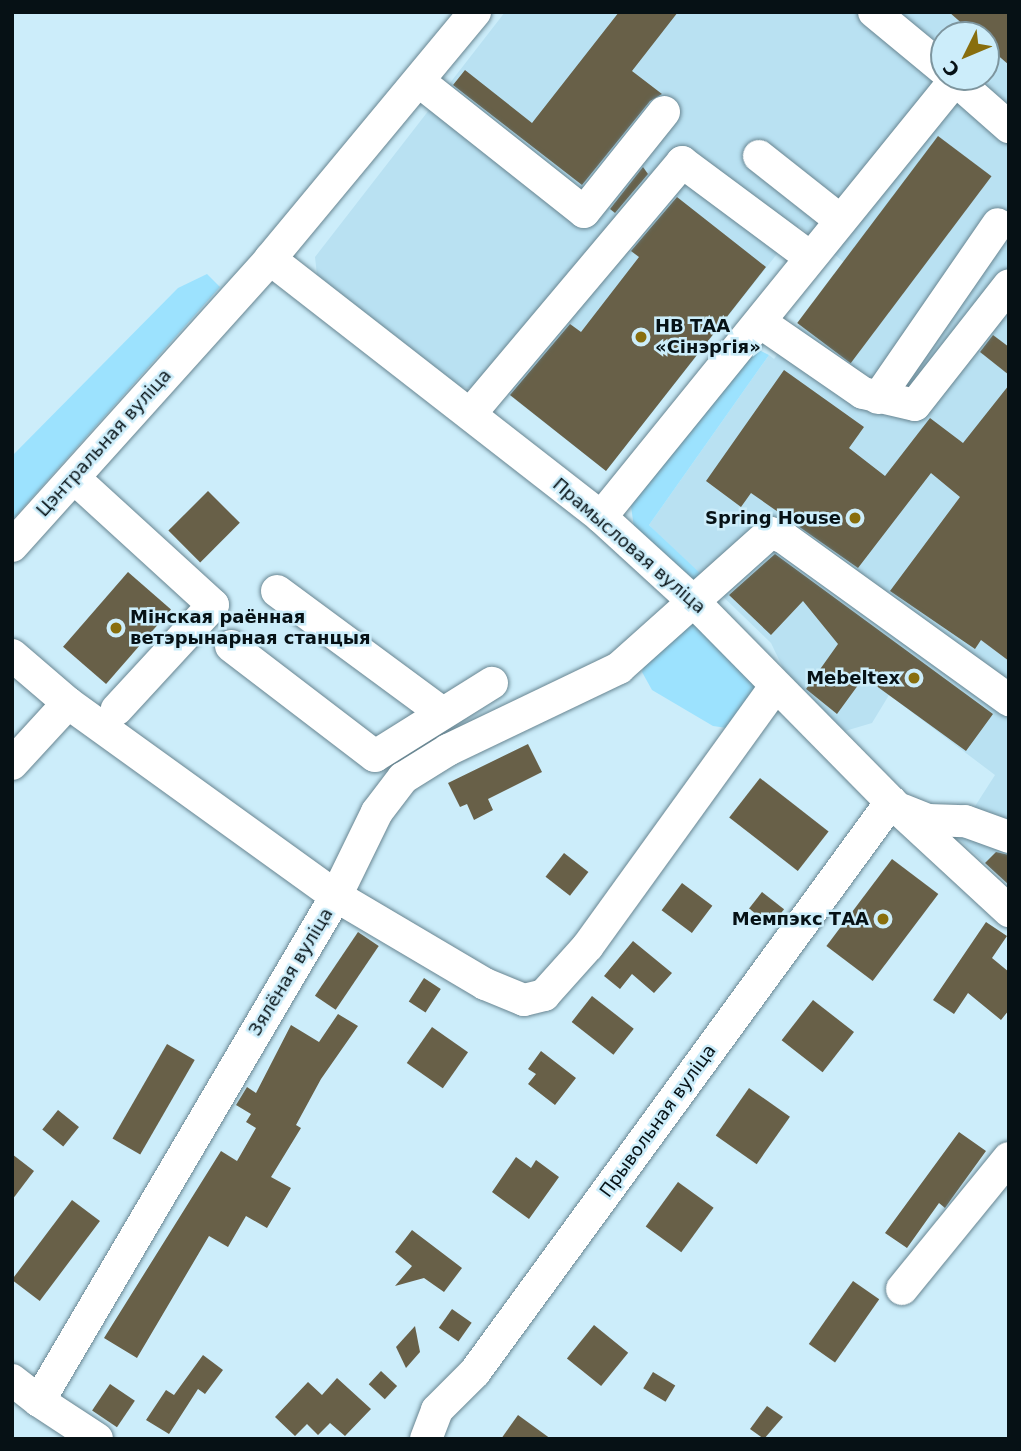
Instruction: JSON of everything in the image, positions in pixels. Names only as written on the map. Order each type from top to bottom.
[{"type":"street","points":[[270,259],[420,82],[475,12]]},
{"type":"street","points":[[874,12],[930,59]]},
{"type":"street","points":[[420,82],[584,212],[664,112]]},
{"type":"street","points":[[601,517],[760,321],[939,91]]},
{"type":"street","points":[[968,91],[1009,127]]},
{"type":"street","points":[[759,156],[840,220]]},
{"type":"street","points":[[471,413],[682,162],[810,257]]},
{"type":"street","points":[[878,398],[998,224]]},
{"type":"street","name":"Цэнтральная вуліца","points":[[12,546],[270,259]]},
{"type":"street","name":"Прамысловая вуліца","points":[[270,259],[471,413],[601,517],[693,601],[774,688],[894,805],[1009,911]]},
{"type":"street","points":[[760,321],[863,393],[915,405],[1009,285]]},
{"type":"street","points":[[74,478],[213,605],[117,709]]},
{"type":"street","name":"Зялёная вуліца","points":[[39,1401],[336,896],[377,811],[403,778],[448,750],[620,668],[770,533],[783,537],[1009,700]]},
{"type":"street","points":[[277,591],[441,712]]},
{"type":"street","points":[[231,646],[375,756],[441,712],[492,683]]},
{"type":"street","points":[[12,656],[68,703],[336,896],[485,984],[524,1000],[544,995],[662,849],[774,688]]},
{"type":"street","points":[[12,764],[68,703]]},
{"type":"street","points":[[894,805],[928,820],[965,821],[1009,837]]},
{"type":"street","name":"Прывольная вуліца","points":[[426,1439],[437,1410],[475,1372],[894,805]]},
{"type":"street","points":[[902,1289],[1009,1158]]},
{"type":"street","points":[[12,1380],[97,1439]]},
{"type":"shaded area","points":[[505,12],[1009,12],[1009,885],[956,836],[995,775],[889,695],[872,723],[845,731],[794,691],[771,643],[649,525],[769,355],[774,359],[845,263],[799,226],[606,471],[503,390],[457,387],[317,275],[315,257]]},
{"type":"shaded area","points":[[207,274],[220,287],[12,520],[12,456],[178,288]]},
{"type":"shaded area","points":[[759,350],[769,355],[649,525],[703,576],[695,583],[634,528],[631,506],[747,353]]},
{"type":"shaded area","points":[[695,617],[754,681],[759,696],[727,728],[713,726],[652,690],[642,672],[647,656]]},
{"type":"building","points":[[619,12],[678,12],[632,71],[662,94],[650,101],[582,185],[453,85],[465,70],[532,123]]},
{"type":"building","points":[[949,12],[1009,12],[1009,65],[1000,57],[1000,21],[959,21]]},
{"type":"building","points":[[938,136],[992,176],[851,363],[797,323]]},
{"type":"building","points":[[643,167],[648,174],[615,213],[610,209]]},
{"type":"building","points":[[677,197],[766,267],[606,471],[510,395],[570,324],[581,332],[639,257],[631,251]]},
{"type":"building","points":[[993,335],[1009,347],[1009,375],[980,352]]},
{"type":"building","points":[[784,370],[864,427],[849,448],[885,476],[930,418],[963,443],[1009,385],[1009,661],[981,640],[975,649],[890,591],[960,497],[931,473],[858,568],[751,493],[741,507],[706,481]]},
{"type":"building","points":[[208,491],[240,523],[200,562],[168,531]]},
{"type":"building","points":[[775,554],[993,714],[966,751],[864,677],[837,714],[806,689],[838,644],[803,601],[771,635],[729,595]]},
{"type":"building","name":"Мінская раённая ветэрынарная станцыя","points":[[128,572],[171,609],[106,684],[63,647]]},
{"type":"building","points":[[528,744],[542,772],[488,799],[493,810],[474,820],[467,804],[460,807],[448,783]]},
{"type":"building","points":[[760,778],[829,832],[798,871],[729,817]]},
{"type":"building","points":[[996,852],[1009,855],[1009,885],[985,863]]},
{"type":"building","points":[[564,853],[588,872],[570,896],[546,877]]},
{"type":"building","points":[[892,859],[938,894],[873,981],[826,946]]},
{"type":"building","points":[[682,883],[712,906],[692,933],[662,910]]},
{"type":"building","points":[[762,892],[784,909],[771,926],[749,909]]},
{"type":"building","points":[[986,922],[1007,936],[992,958],[1009,972],[1009,1010],[1001,1020],[968,993],[954,1014],[933,1000]]},
{"type":"building","points":[[358,932],[379,946],[336,1010],[315,996]]},
{"type":"building","points":[[633,941],[672,973],[654,993],[632,974],[620,989],[604,976]]},
{"type":"building","points":[[424,978],[441,989],[426,1012],[409,1001]]},
{"type":"building","points":[[592,996],[634,1029],[613,1055],[572,1022]]},
{"type":"building","points":[[813,1000],[854,1032],[823,1072],[782,1040]]},
{"type":"building","points":[[338,1014],[358,1026],[321,1079],[296,1125],[301,1128],[271,1177],[291,1188],[267,1228],[246,1216],[228,1247],[209,1236],[137,1358],[104,1338],[221,1151],[237,1161],[256,1128],[246,1122],[251,1114],[236,1105],[247,1087],[256,1093],[291,1025],[319,1042]]},
{"type":"building","points":[[432,1027],[468,1052],[443,1088],[407,1063]]},
{"type":"building","points":[[167,1044],[195,1060],[140,1154],[112,1138]]},
{"type":"building","points":[[541,1051],[576,1078],[555,1105],[528,1084],[536,1074],[528,1069]]},
{"type":"building","points":[[749,1088],[790,1117],[757,1164],[716,1136]]},
{"type":"building","points":[[58,1110],[79,1127],[63,1146],[42,1129]]},
{"type":"building","points":[[959,1132],[986,1151],[945,1208],[939,1203],[907,1248],[885,1233]]},
{"type":"building","points":[[12,1154],[34,1171],[12,1200]]},
{"type":"building","points":[[516,1157],[531,1168],[536,1160],[559,1177],[529,1219],[492,1192]]},
{"type":"building","points":[[678,1182],[714,1208],[681,1252],[646,1226]]},
{"type":"building","points":[[72,1200],[100,1221],[40,1301],[12,1280]]},
{"type":"building","points":[[412,1230],[462,1268],[444,1292],[424,1278],[395,1286],[412,1266],[395,1252]]},
{"type":"building","points":[[853,1281],[879,1299],[835,1362],[809,1344]]},
{"type":"building","points":[[452,1309],[472,1323],[458,1342],[439,1328]]},
{"type":"building","points":[[594,1325],[628,1353],[601,1386],[567,1358]]},
{"type":"building","points":[[415,1326],[420,1352],[406,1368],[396,1347]]},
{"type":"building","points":[[203,1355],[223,1370],[205,1394],[198,1389],[169,1434],[146,1420],[166,1390],[174,1395]]},
{"type":"building","points":[[381,1371],[397,1386],[385,1399],[369,1384]]},
{"type":"building","points":[[653,1372],[675,1385],[666,1402],[643,1388]]},
{"type":"building","points":[[337,1378],[371,1409],[345,1436],[330,1423],[318,1435],[307,1424],[295,1436],[275,1417],[308,1382],[322,1395]]},
{"type":"building","points":[[110,1384],[135,1401],[117,1427],[92,1411]]},
{"type":"building","points":[[767,1406],[783,1417],[764,1439],[750,1429]]},
{"type":"building","points":[[518,1415],[551,1439],[501,1439]]},
{"type":"place","name":"НВ ТАА «Сінэргія»","points":[[641,337]]},
{"type":"place","name":"Spring House","points":[[855,518]]},
{"type":"place","name":"Мінская раённая ветэрынарная станцыя","points":[[116,628]]},
{"type":"place","name":"Mebeltex","points":[[914,678]]},
{"type":"place","name":"Мемпэкс ТАА","points":[[883,919]]}]
